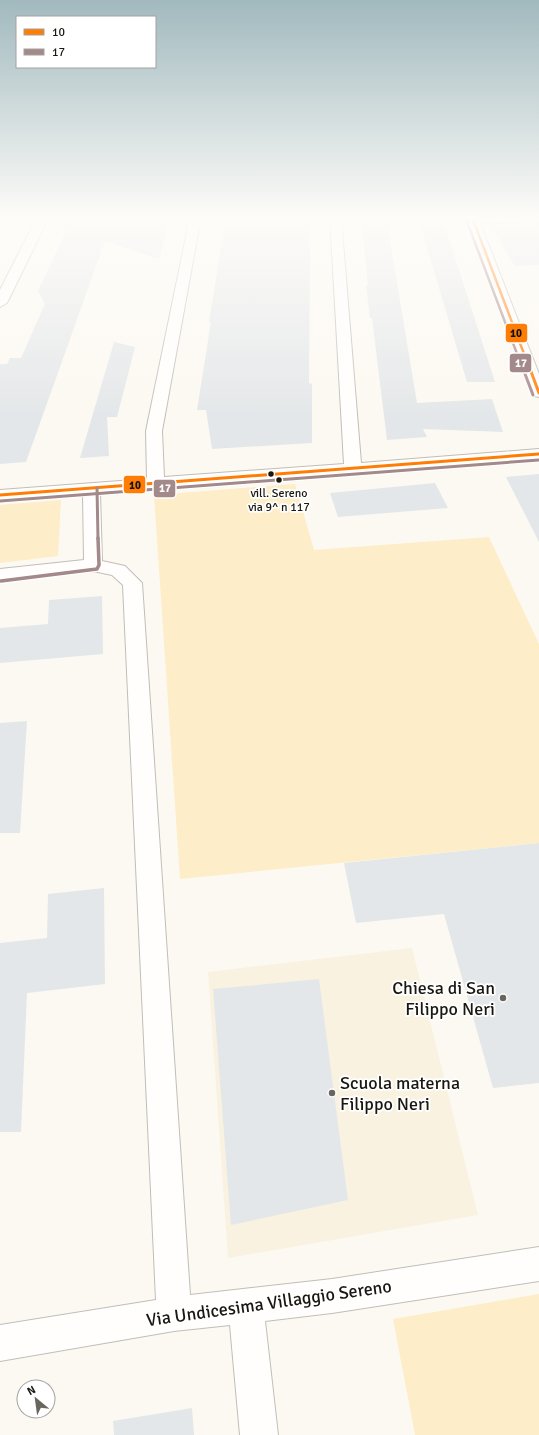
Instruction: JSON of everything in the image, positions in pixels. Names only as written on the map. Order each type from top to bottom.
[{"type":"street","points":[[0,304],[10,284]]},
{"type":"street","points":[[156,483],[154,431],[182,284]]},
{"type":"street","points":[[340,284],[353,468]]},
{"type":"street","points":[[498,284],[539,393]]},
{"type":"street","points":[[0,495],[539,454]]},
{"type":"street","points":[[91,488],[93,565]]},
{"type":"street","points":[[0,575],[93,565],[118,570],[132,583],[174,1314]]},
{"type":"street","name":"Via Undicesima Villaggio Sereno","points":[[0,1342],[174,1314],[332,1296],[539,1264]]},
{"type":"street","points":[[246,1307],[259,1435]]},
{"type":"shaded area","points":[[295,484],[314,550],[489,537],[539,644],[539,843],[180,879],[154,495]]},
{"type":"shaded area","points":[[61,500],[58,556],[0,563],[0,505]]},
{"type":"shaded area","name":"Scuola materna Filippo Neri","points":[[412,948],[478,1215],[228,1258],[208,972]]},
{"type":"shaded area","points":[[539,1294],[539,1435],[415,1435],[393,1319]]},
{"type":"building","points":[[41,284],[90,284],[26,462],[0,464],[0,364],[7,364],[10,358],[21,358],[45,304],[38,291]]},
{"type":"building","points":[[215,284],[310,284],[309,383],[312,384],[312,443],[212,449],[206,410],[197,410],[211,322],[209,322]]},
{"type":"building","points":[[397,284],[417,403],[492,399],[503,432],[423,429],[427,437],[387,440],[372,318],[370,318],[366,285]]},
{"type":"building","points":[[438,284],[464,284],[495,382],[467,382]]},
{"type":"building","points":[[114,342],[135,347],[117,417],[107,417],[109,456],[80,458]]},
{"type":"building","points":[[539,474],[539,542],[506,477]]},
{"type":"building","points":[[435,483],[448,508],[338,517],[330,493]]},
{"type":"building","points":[[102,596],[103,654],[0,663],[0,628],[48,624],[49,600]]},
{"type":"building","points":[[27,721],[20,833],[0,833],[0,723]]},
{"type":"building","points":[[539,843],[539,1083],[493,1088],[444,914],[356,923],[344,863]]},
{"type":"building","points":[[104,888],[105,984],[27,993],[21,1132],[0,1132],[0,943],[47,938],[48,894]]},
{"type":"building","points":[[319,979],[348,1200],[231,1225],[213,989]]},
{"type":"building","points":[[192,1408],[194,1435],[114,1435],[113,1421]]},
{"type":"transit line","name":"17","points":[[491,284],[533,395]]},
{"type":"transit line","name":"10","points":[[497,284],[539,393]]},
{"type":"transit line","name":"10","points":[[0,495],[539,454]]},
{"type":"transit line","name":"17","points":[[0,501],[539,460]]},
{"type":"transit line","name":"17","points":[[1,581],[97,569],[99,565],[97,488]]},
{"type":"place","name":"vill. Sereno via 9^ n 117","points":[[279,480]]},
{"type":"place","name":"Chiesa di San Filippo Neri","points":[[503,998]]},
{"type":"place","name":"Scuola materna Filippo Neri","points":[[332,1093]]}]
